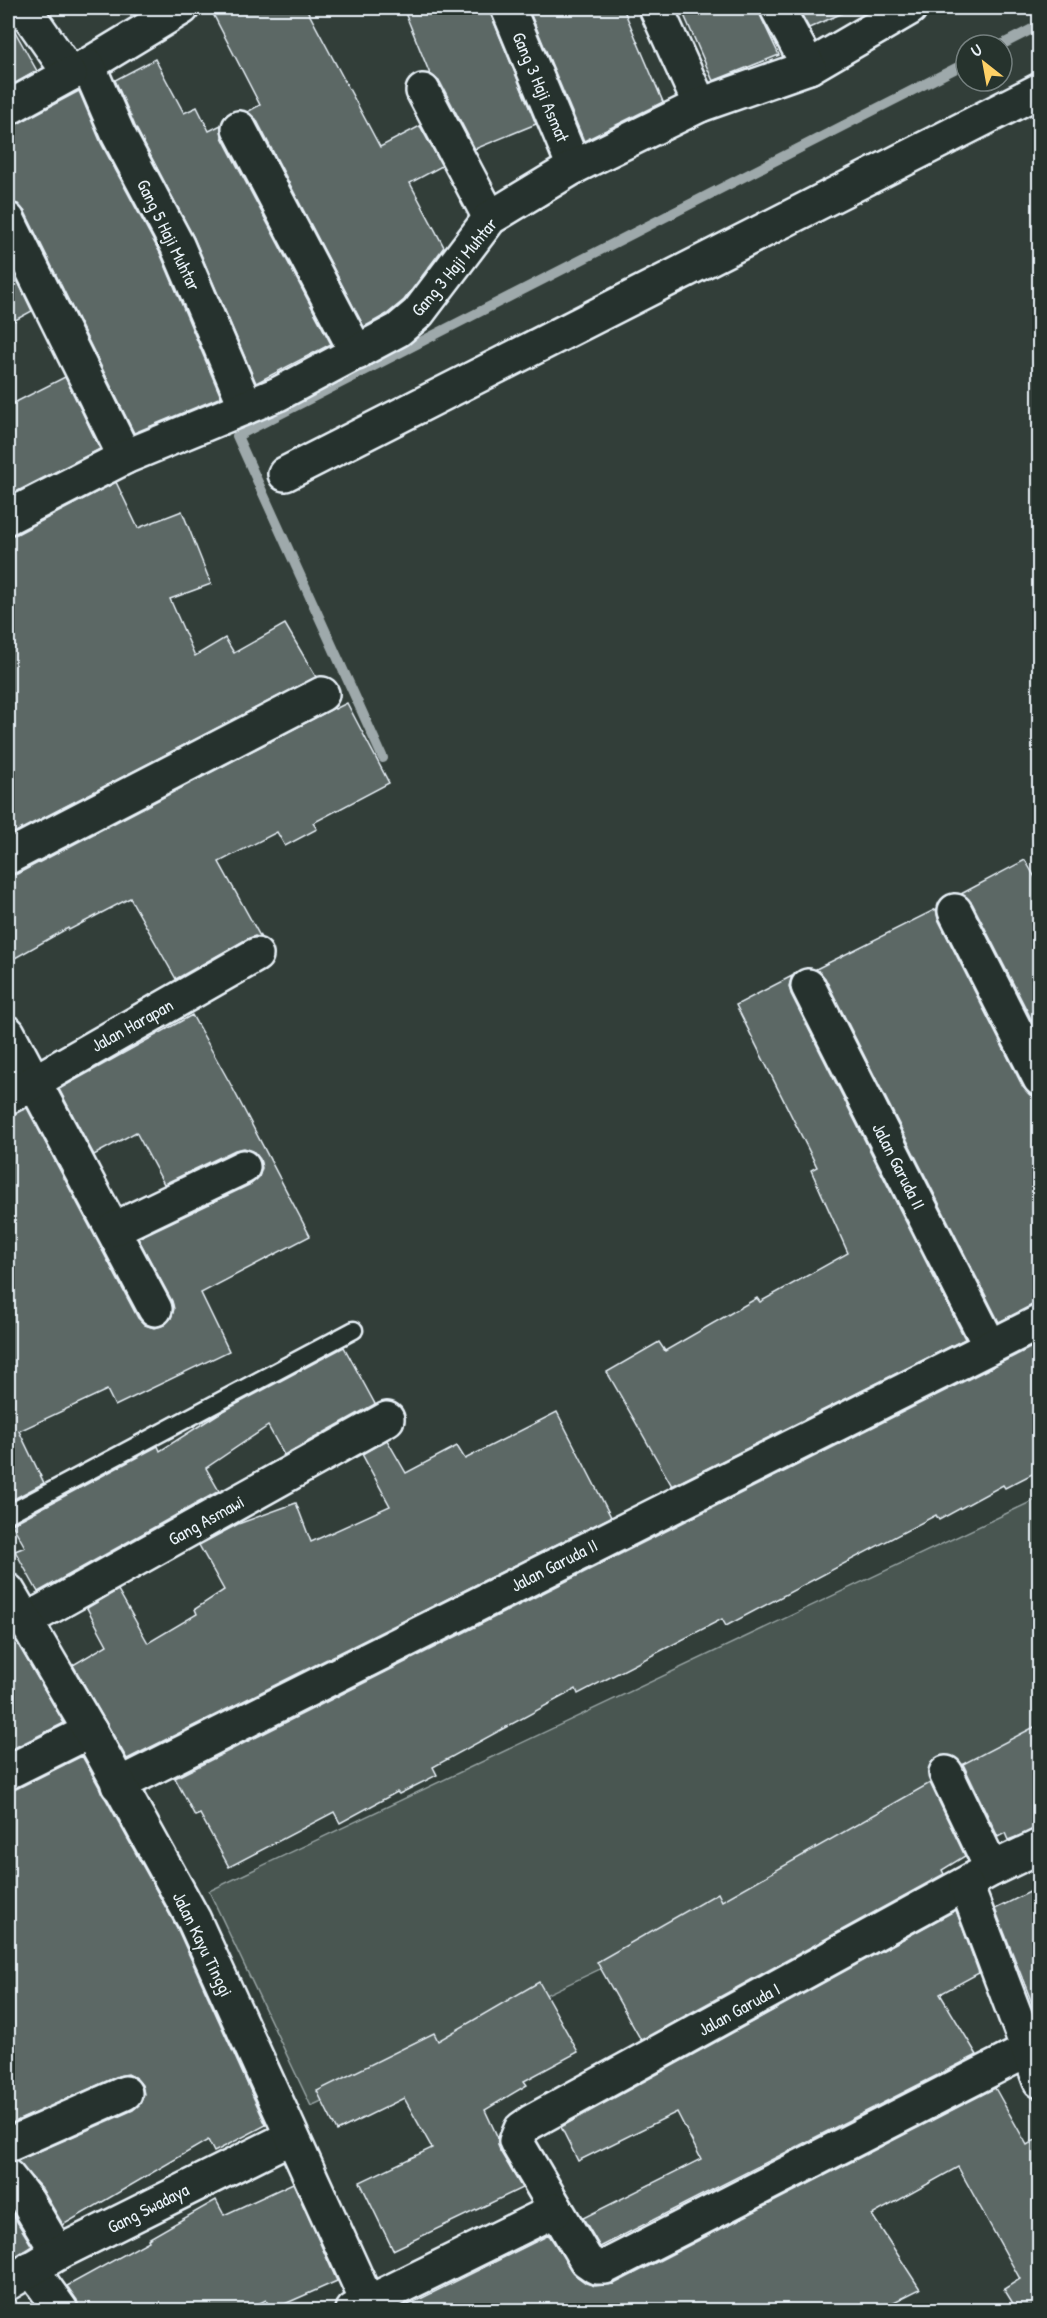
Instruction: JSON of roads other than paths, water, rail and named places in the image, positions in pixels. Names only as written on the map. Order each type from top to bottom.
[{"type":"street","name":"Gang 5 Haji Muhtar","points":[[24,8],[79,69],[118,134],[177,245],[246,406]]},
{"type":"street","points":[[8,108],[182,8]]},
{"type":"street","name":"Gang 3 Haji Asmat","points":[[507,8],[574,167]]},
{"type":"street","points":[[656,8],[700,105]]},
{"type":"street","points":[[777,8],[809,67]]},
{"type":"street","name":"Gang 3 Haji Muhtar","points":[[8,517],[125,457],[278,394],[398,330],[418,313],[490,218],[574,167],[700,105],[809,67],[910,8]]},
{"type":"street","points":[[285,474],[1040,90]]},
{"type":"street","points":[[423,91],[490,218]]},
{"type":"street","points":[[238,128],[357,353]]},
{"type":"street","points":[[8,220],[125,457]]},
{"type":"street","points":[[8,857],[322,694]]},
{"type":"street","points":[[956,911],[1040,1079]]},
{"type":"street","name":"Jalan Harapan","points":[[21,1088],[256,955]]},
{"type":"street","name":"Jalan Garuda II","points":[[808,986],[990,1346]]},
{"type":"street","points":[[8,1033],[21,1088],[114,1229],[155,1309]]},
{"type":"street","points":[[114,1229],[243,1167]]},
{"type":"street","name":"Jalan Garuda II","points":[[118,1785],[1040,1322]]},
{"type":"street","name":"Gang Asmawi","points":[[25,1621],[387,1419]]},
{"type":"street","name":"Jalan Kayu Tinggi","points":[[8,1591],[90,1731],[194,1920],[364,2308]]},
{"type":"street","points":[[8,1772],[90,1731]]},
{"type":"street","points":[[946,1773],[1033,2047],[1040,2080]]},
{"type":"street","name":"Jalan Garuda I","points":[[1033,2047],[605,2267],[596,2267],[586,2260],[516,2141],[521,2129],[979,1877],[1040,1846]]},
{"type":"street","points":[[8,2145],[125,2093]]},
{"type":"street","name":"Gang Swadaya","points":[[32,2268],[291,2137]]},
{"type":"street","points":[[8,2176],[27,2201],[32,2268],[61,2310]]},
{"type":"street","points":[[364,2308],[556,2211]]},
{"type":"lane","points":[[8,1514],[354,1330]]},
{"type":"waterway","points":[[1014,38],[1040,25]]},
{"type":"waterway","points":[[383,758],[237,436],[954,69]]}]
